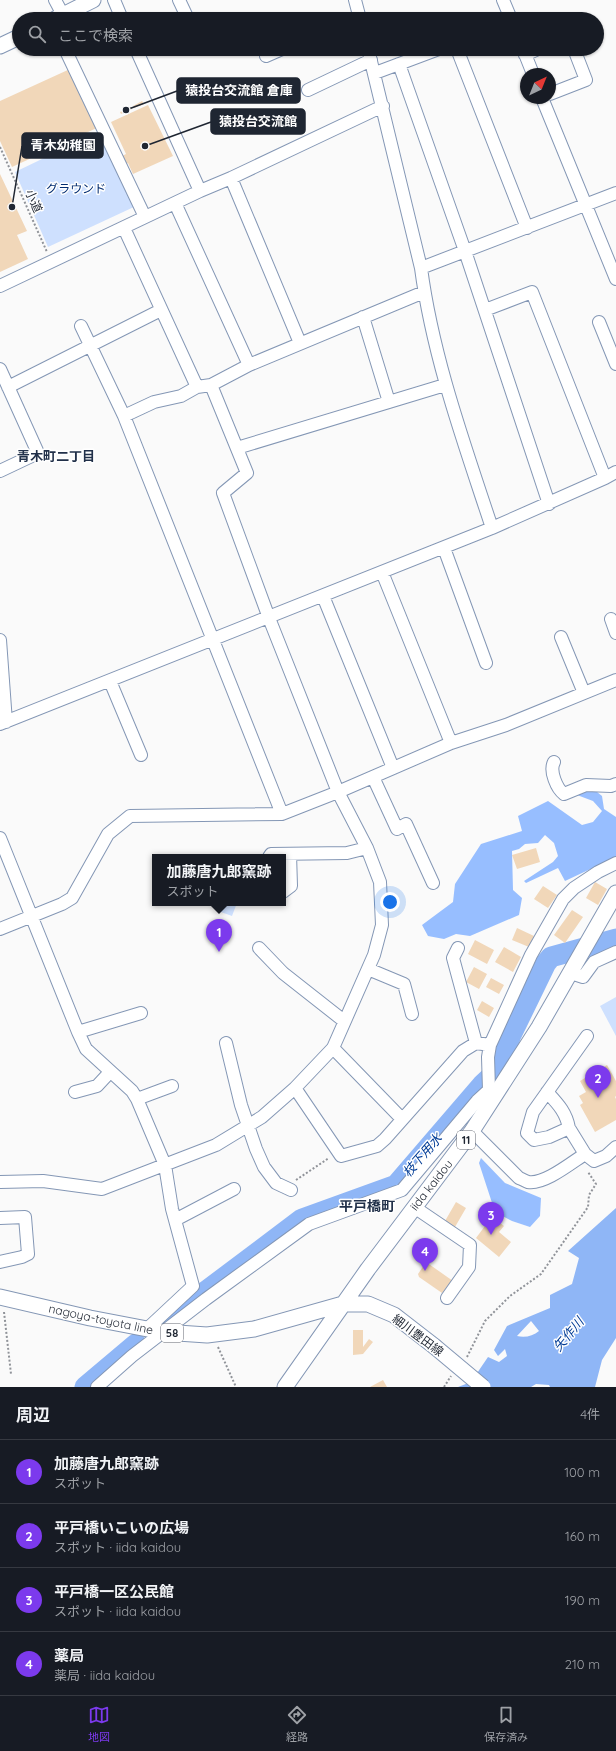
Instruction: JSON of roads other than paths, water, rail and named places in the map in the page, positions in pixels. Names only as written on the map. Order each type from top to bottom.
[{"type":"main road","points":[[69,12],[93,0]]},
{"type":"main road","points":[[0,46],[12,40]]},
{"type":"main road","name":"iida kaidou","points":[[285,1387],[343,1304],[472,1131],[491,1091],[539,1027],[616,894]]},
{"type":"main road","name":"nagoya-toyota line","points":[[2,1302],[163,1332],[214,1334],[254,1329],[343,1304]]},
{"type":"main road","name":"細川豊田線","points":[[343,1304],[368,1304],[394,1315],[483,1387]]},
{"type":"street","points":[[55,0],[58,12]]},
{"type":"street","points":[[114,0],[119,12]]},
{"type":"street","points":[[180,0],[185,12]]},
{"type":"street","points":[[355,0],[356,12]]},
{"type":"street","points":[[505,1],[508,12]]},
{"type":"street","points":[[68,56],[145,217]]},
{"type":"street","points":[[139,56],[200,191]]},
{"type":"street","points":[[308,90],[368,56]]},
{"type":"street","points":[[370,56],[421,268],[424,292],[445,385],[492,528]]},
{"type":"street","points":[[375,73],[420,56]]},
{"type":"street","points":[[460,56],[527,228]]},
{"type":"street","points":[[526,56],[531,68]]},
{"type":"street","points":[[556,92],[586,80],[577,56]]},
{"type":"street","points":[[399,64],[465,251],[549,504]]},
{"type":"street","points":[[544,104],[616,279]]},
{"type":"street","points":[[0,286],[52,263],[145,217],[382,106]]},
{"type":"street","points":[[231,178],[300,343]]},
{"type":"street","points":[[421,268],[616,193]]},
{"type":"street","points":[[175,203],[249,365]]},
{"type":"street","points":[[124,228],[197,387]]},
{"type":"street","points":[[124,416],[154,402],[181,396],[197,387],[211,385],[249,365],[424,292]]},
{"type":"street","points":[[485,310],[532,292],[605,478]]},
{"type":"street","points":[[8,387],[161,310]]},
{"type":"street","points":[[363,317],[389,402]]},
{"type":"street","points":[[599,322],[616,364]]},
{"type":"street","points":[[80,326],[124,416],[282,814]]},
{"type":"street","points":[[0,369],[38,453],[0,471]]},
{"type":"street","points":[[0,1182],[43,1181],[102,1189],[216,1145],[262,1117],[295,1088],[333,1048],[374,955],[382,925],[382,898],[380,882],[367,848],[338,792],[269,618],[222,493],[247,472],[211,385]]},
{"type":"street","points":[[237,448],[445,385]]},
{"type":"street","points":[[0,640],[3,723],[444,548],[549,504],[616,472]]},
{"type":"street","points":[[444,548],[486,663]]},
{"type":"street","points":[[382,572],[451,744]]},
{"type":"street","points":[[323,596],[393,768]]},
{"type":"street","points":[[611,620],[616,633]]},
{"type":"street","points":[[561,637],[584,693]]},
{"type":"street","points":[[0,929],[62,904],[72,898],[108,834],[130,816],[282,814],[451,744],[506,725],[616,680]]},
{"type":"street","points":[[110,681],[141,754]]},
{"type":"street","points":[[554,762],[552,766],[553,772],[559,790],[564,794],[586,785],[612,786],[616,784]]},
{"type":"street","points":[[373,777],[397,829],[406,824],[433,883]]},
{"type":"street","points":[[0,838],[86,1049],[132,1091],[164,1165],[175,1220],[193,1286],[147,1329]]},
{"type":"street","points":[[271,854],[347,853],[367,848]]},
{"type":"street","points":[[286,890],[291,886],[290,854]]},
{"type":"street","points":[[97,1387],[132,1356],[163,1332],[308,1224],[402,1190],[477,1101],[491,1091],[488,1057],[490,1045],[531,955],[563,899],[574,888],[598,872],[616,863]]},
{"type":"street","points":[[259,948],[283,973],[344,1021]]},
{"type":"street","points":[[458,948],[453,958],[476,1044]]},
{"type":"street","points":[[572,970],[584,977],[594,962],[616,952]]},
{"type":"street","points":[[368,969],[404,984],[412,1014]]},
{"type":"street","points":[[78,1032],[141,1012]]},
{"type":"street","points":[[569,1128],[549,1137],[534,1140],[527,1133],[532,1112],[587,1036]]},
{"type":"street","points":[[226,1044],[247,1126],[264,1167],[276,1183],[290,1189]]},
{"type":"street","points":[[295,1088],[341,1156],[377,1146],[385,1139],[455,1058],[463,1051],[476,1044],[490,1045]]},
{"type":"street","points":[[333,1048],[402,1119]]},
{"type":"street","points":[[75,1092],[97,1086],[110,1072]]},
{"type":"street","points":[[136,1099],[172,1086]]},
{"type":"street","points":[[547,1092],[561,1106],[567,1117],[569,1128],[585,1154],[594,1161],[606,1156],[616,1147]]},
{"type":"street","points":[[472,1131],[519,1178],[528,1182],[547,1178],[585,1154]]},
{"type":"street","points":[[175,1220],[234,1189]]},
{"type":"street","points":[[414,1207],[470,1245],[469,1267],[447,1298]]},
{"type":"street","points":[[0,1218],[25,1217],[28,1254],[22,1258],[0,1262]]},
{"type":"water","name":"矢作川","points":[[616,1208],[616,1338],[602,1360],[595,1387],[550,1387],[549,1385],[536,1384],[531,1387],[458,1387],[471,1382],[488,1357],[499,1362],[507,1356],[505,1349],[498,1356],[494,1350],[507,1326],[550,1308],[550,1295],[572,1284],[579,1258],[568,1251]],"holes":[[[531,1321],[539,1331],[529,1336],[517,1336]]]},
{"type":"waterway","name":"枝下用水","points":[[169,1319],[302,1219],[396,1185],[482,1085],[497,1071],[511,1035],[546,963],[551,957],[616,939]]},
{"type":"waterway","name":"枝下用水","points":[[85,1387],[136,1344]]},
{"type":"place","name":"猿投台交流館 倉庫","points":[[126,110]]},
{"type":"place","name":"猿投台交流館","points":[[145,146]]},
{"type":"place","name":"青木幼稚園","points":[[12,207]]},
{"type":"place","name":"加藤唐九郎窯跡","points":[[219,952]]},
{"type":"place","name":"平戸橋いこいの広場","points":[[598,1098]]},
{"type":"place","name":"平戸橋一区公民館","points":[[491,1235]]},
{"type":"place","name":"薬局","points":[[425,1271]]},
{"type":"district","name":"青木町二丁目","points":[[56,456]]},
{"type":"district","name":"平戸橋町","points":[[367,1206]]},
{"type":"park label","name":"グラウンド","points":[[76,188]]}]
